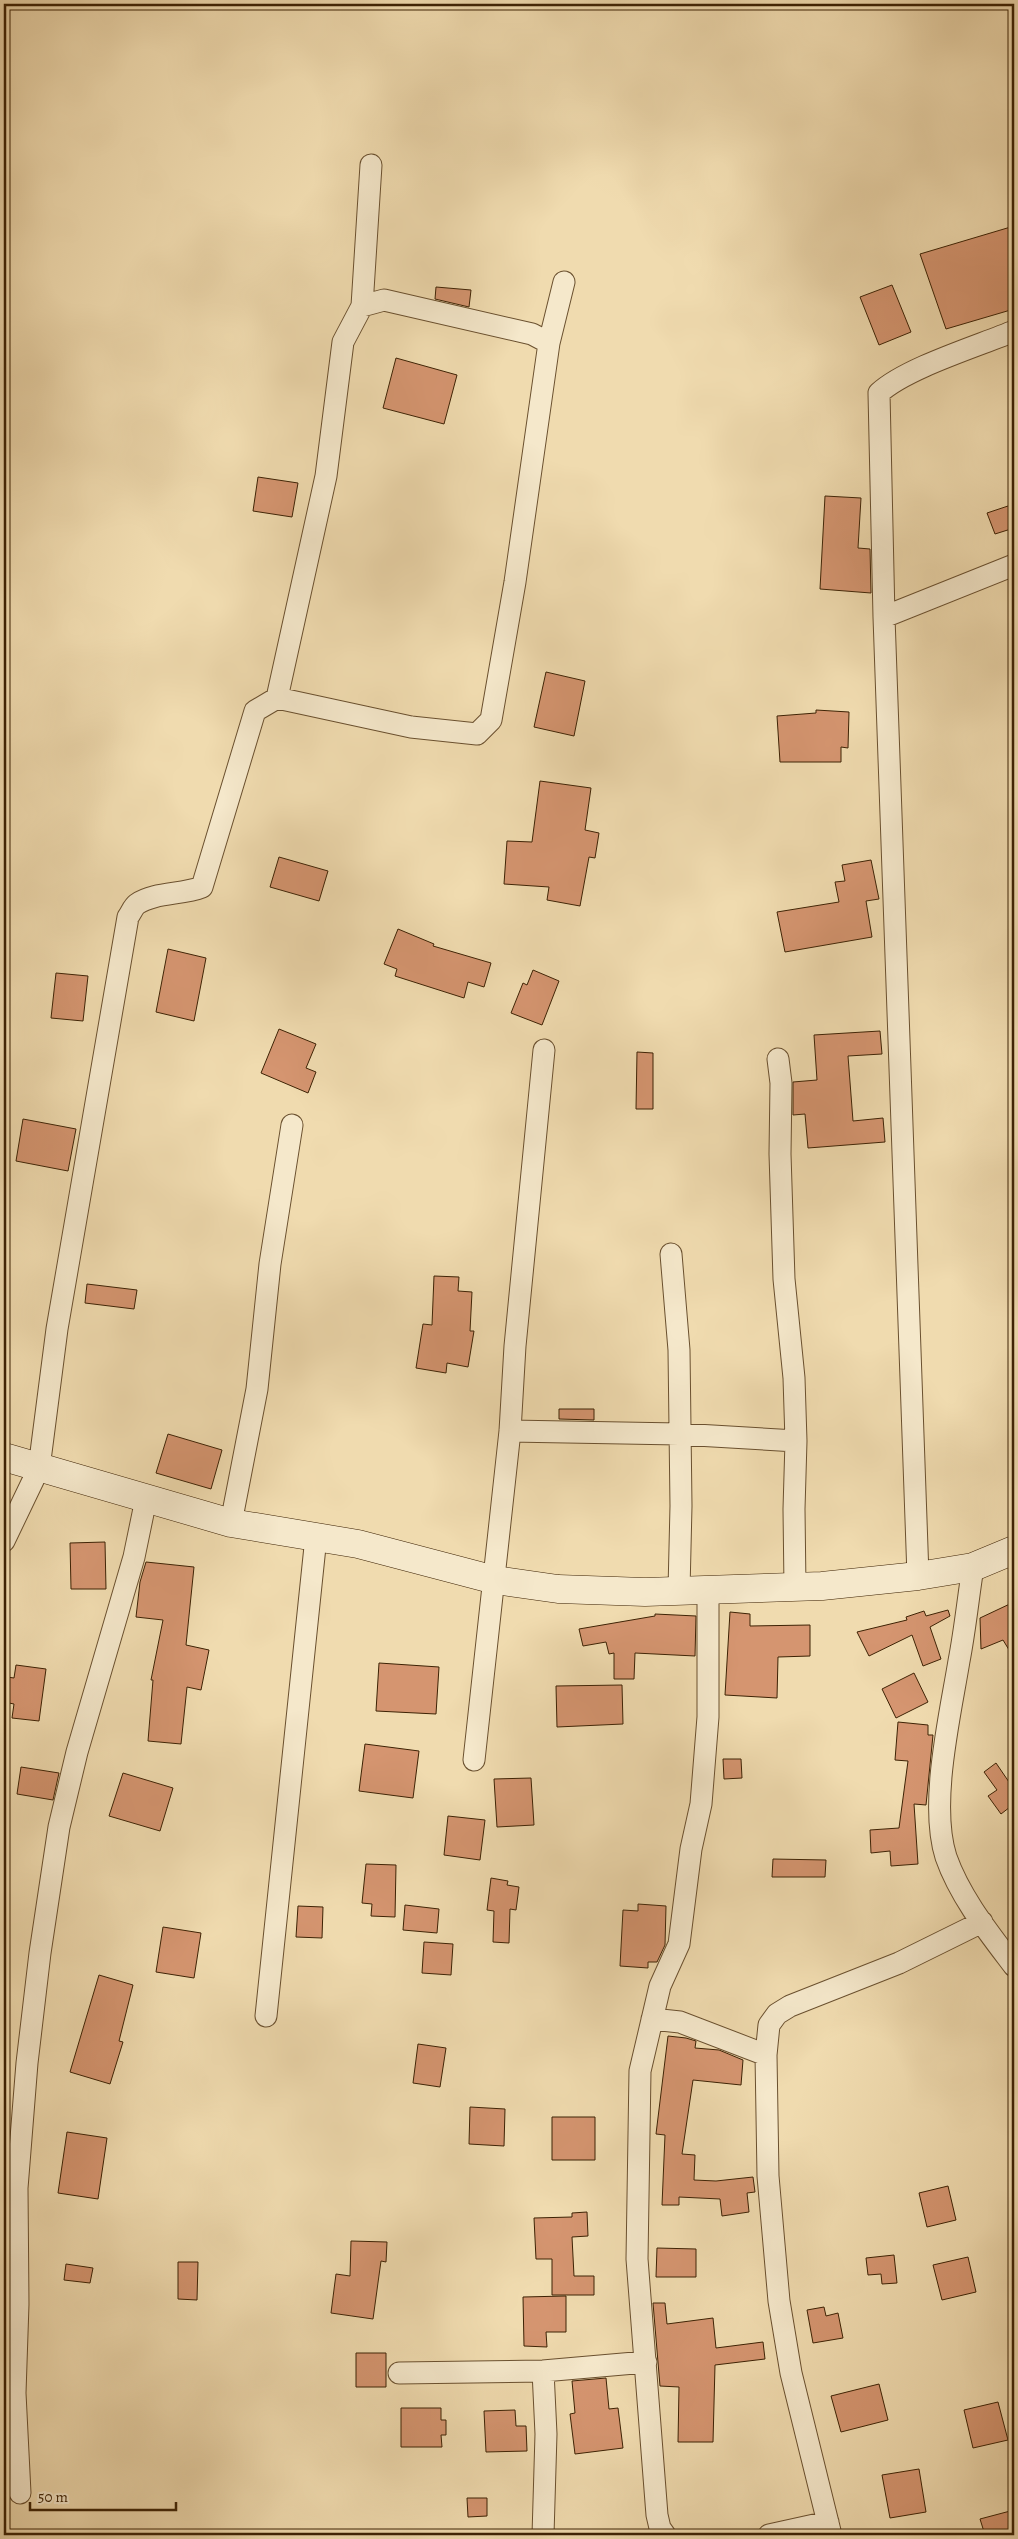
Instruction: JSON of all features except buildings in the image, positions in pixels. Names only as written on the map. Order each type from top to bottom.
[{"type":"street","points":[[277,698],[326,476],[343,342],[362,306],[371,165]]},
{"type":"street","points":[[4,1542],[39,1468],[57,1329],[128,917],[136,905],[154,898],[189,892],[202,887],[256,711],[277,698],[411,727],[477,734],[491,720],[515,582],[549,343],[564,282]]},
{"type":"street","points":[[362,306],[384,300],[532,334],[549,343]]},
{"type":"street","points":[[918,1576],[884,617],[879,394],[890,383],[908,374],[1014,331]]},
{"type":"street","points":[[884,617],[1014,565]]},
{"type":"street","points":[[474,1760],[510,1431],[515,1346],[544,1050]]},
{"type":"street","points":[[778,1059],[781,1083],[780,1154],[784,1278],[794,1378],[796,1440],[794,1509],[795,1587]]},
{"type":"street","points":[[231,1523],[257,1389],[270,1264],[292,1125]]},
{"type":"street","points":[[671,1254],[679,1350],[681,1506],[679,1590]]},
{"type":"street","points":[[510,1431],[679,1434],[796,1440]]},
{"type":"street","points":[[4,1458],[231,1523],[358,1544],[495,1580],[522,1585],[588,1591],[795,1587],[918,1576],[973,1567],[1014,1550]]},
{"type":"street","points":[[20,2493],[15,2393],[18,2304],[17,2188],[27,2063],[40,1953],[59,1827],[77,1752],[134,1557],[146,1499]]},
{"type":"street","points":[[266,2016],[316,1537]]},
{"type":"street","points":[[973,1567],[949,1717],[938,1807],[940,1833],[947,1858],[982,1922],[1014,1966]]},
{"type":"street","points":[[665,2535],[660,2528],[657,2515],[637,2258],[636,2182],[640,2071],[660,1986],[679,1944],[691,1849],[701,1804],[708,1717],[708,1589]]},
{"type":"street","points":[[769,2535],[829,2528],[791,2373],[779,2301],[768,2176],[766,2055],[769,2025],[778,2014],[790,2006],[899,1963],[982,1922]]},
{"type":"street","points":[[652,2019],[680,2022],[766,2055]]},
{"type":"street","points":[[399,2372],[543,2371],[646,2362]]},
{"type":"street","points":[[543,2371],[546,2434],[543,2535]]}]
